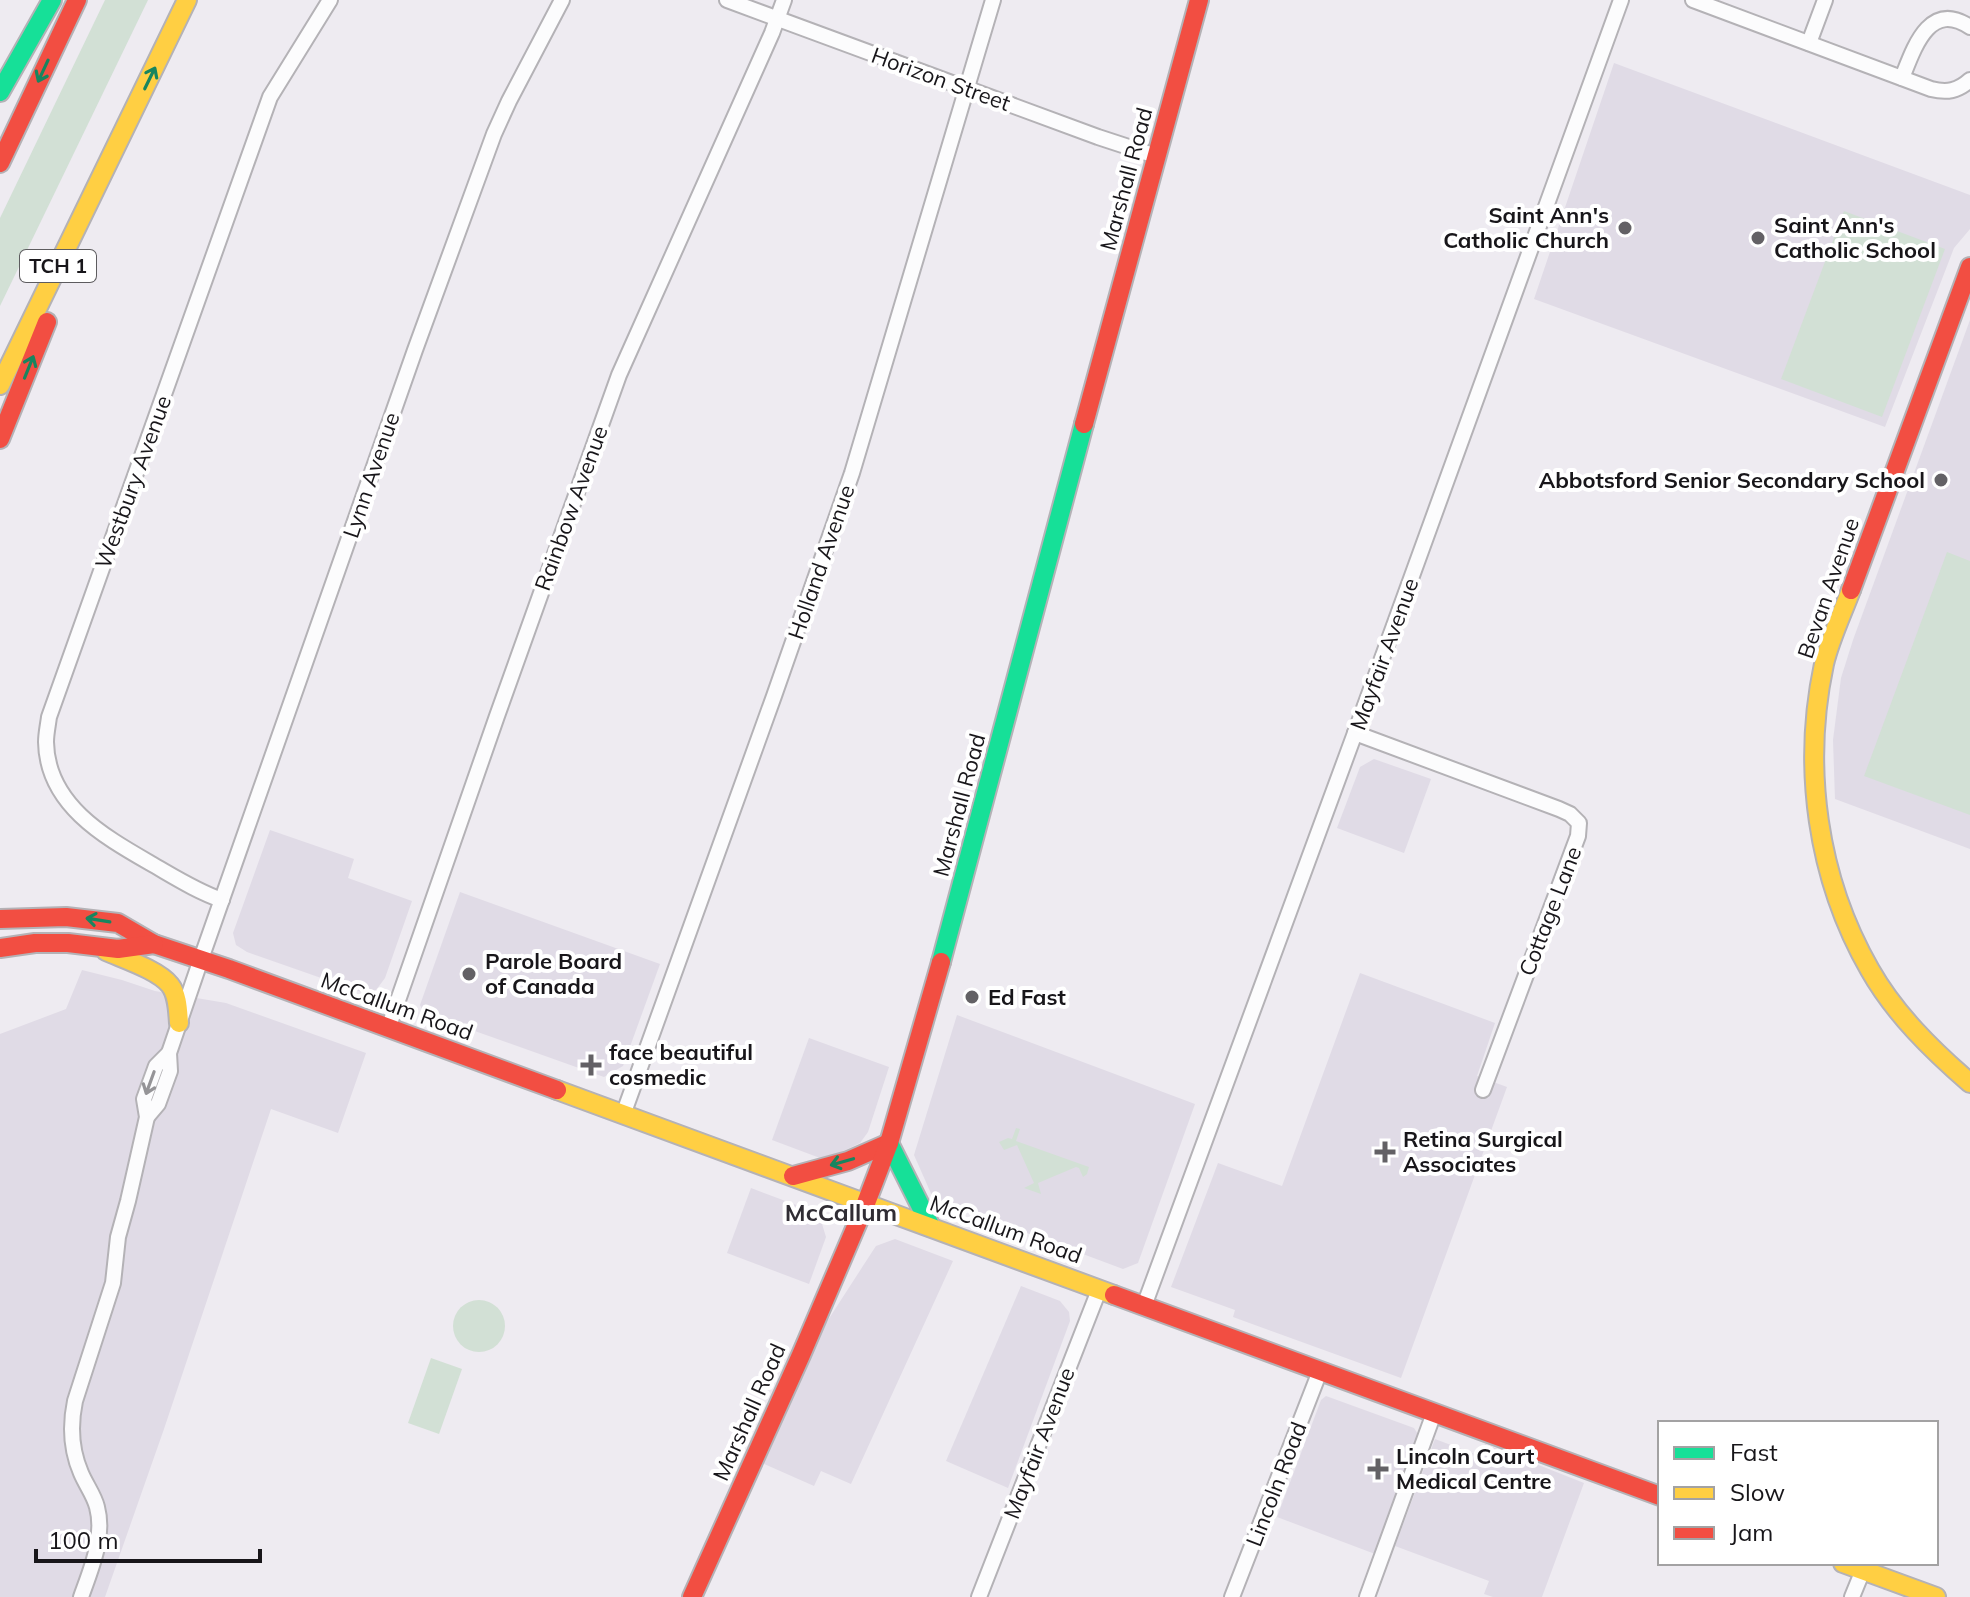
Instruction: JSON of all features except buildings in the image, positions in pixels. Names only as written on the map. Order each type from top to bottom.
[{"type":"main road","points":[[0,92],[52,0]]},
{"type":"main road","points":[[0,163],[77,0]]},
{"type":"main road","name":"TCH 1","points":[[0,385],[187,0]]},
{"type":"main road","name":"Marshall Road","points":[[692,1597],[784,1393],[889,1143],[929,1009],[1199,0]]},
{"type":"main road","points":[[0,439],[117,148]]},
{"type":"main road","name":"Bevan Avenue","points":[[1970,267],[1825,661],[1813,747],[1815,793],[1824,851],[1835,893],[1851,933],[1869,968],[1895,1007],[1939,1056],[1970,1083]]},
{"type":"main road","name":"McCallum Road","points":[[0,919],[66,917],[118,923],[154,944],[1658,1495]]},
{"type":"main road","name":"McCallum Road","points":[[0,948],[46,943],[118,949],[154,944]]},
{"type":"main road","points":[[99,947],[169,984],[176,1000],[179,1023]]},
{"type":"main road","points":[[793,1176],[848,1161],[889,1143],[931,1227]]},
{"type":"main road","points":[[1849,1565],[1936,1597]]},
{"type":"street","name":"Westbury Avenue","points":[[222,900],[201,892],[106,838],[76,812],[58,788],[46,741],[49,717],[270,97],[330,0]]},
{"type":"street","name":"Lynn Avenue","points":[[81,1597],[99,1537],[99,1521],[97,1508],[75,1457],[72,1416],[113,1283],[118,1237],[147,1117],[144,1099],[156,1066],[169,1053],[410,364],[494,134],[562,0]]},
{"type":"street","name":"Horizon Street","points":[[727,0],[1156,156]]},
{"type":"street","name":"Rainbow Avenue","points":[[388,1029],[619,375],[784,0]]},
{"type":"street","name":"Holland Avenue","points":[[623,1115],[852,473],[993,0]]},
{"type":"street","name":"Mayfair Avenue","points":[[1144,1306],[1621,0]]},
{"type":"street","points":[[1693,0],[1942,92],[1962,87],[1970,80]]},
{"type":"street","points":[[1809,43],[1825,0]]},
{"type":"street","points":[[1902,78],[1914,47],[1928,28],[1950,18],[1970,27]]},
{"type":"street","name":"Cottage Lane","points":[[1355,733],[1559,809],[1579,823],[1578,836],[1483,1090]]},
{"type":"street","name":"Mayfair Avenue","points":[[979,1597],[1099,1290]]},
{"type":"street","name":"Lincoln Road","points":[[1232,1597],[1320,1371]]},
{"type":"street","points":[[1367,1597],[1434,1413]]},
{"type":"street","points":[[1852,1597],[1863,1570]]},
{"type":"shaded area","points":[[105,0],[148,0],[0,306],[0,218]]},
{"type":"shaded area","name":"Saint Ann's Catholic School","points":[[1614,63],[1970,195],[1970,229],[1954,248],[1885,427],[1534,299]]},
{"type":"shaded area","points":[[1844,211],[1945,249],[1882,417],[1781,379]]},
{"type":"shaded area","name":"Abbotsford Senior Secondary School","points":[[1970,320],[1970,849],[1835,799],[1833,740],[1841,678],[1853,640]]},
{"type":"shaded area","points":[[1947,552],[1970,561],[1970,815],[1864,776]]},
{"type":"shaded area","points":[[1374,759],[1431,779],[1404,853],[1337,828],[1360,767]]},
{"type":"shaded area","points":[[270,830],[354,859],[348,878],[412,901],[385,978],[376,990],[364,993],[247,952],[236,945],[233,933]]},
{"type":"shaded area","points":[[460,892],[660,964],[623,1066],[604,1077],[424,1013],[420,1005]]},
{"type":"shaded area","points":[[82,970],[155,991],[226,1003],[366,1053],[338,1133],[271,1109],[105,1597],[0,1597],[0,1034],[66,1009]]},
{"type":"shaded area","points":[[1360,973],[1495,1023],[1477,1076],[1507,1087],[1401,1378],[1233,1317],[1235,1310],[1171,1287],[1218,1163],[1282,1186]]},
{"type":"shaded area","points":[[957,1015],[1195,1104],[1138,1263],[1123,1269],[933,1198],[914,1155]]},
{"type":"shaded area","points":[[809,1038],[889,1067],[868,1132],[860,1143],[833,1156],[820,1158],[772,1140]]},
{"type":"shaded area","points":[[1016,1128],[1020,1129],[1016,1141],[1089,1167],[1087,1174],[1083,1177],[1076,1167],[1038,1183],[1041,1194],[1024,1188],[1034,1183],[1017,1145],[1004,1150],[999,1142],[1012,1139]]},
{"type":"shaded area","points":[[751,1188],[815,1212],[826,1237],[809,1284],[727,1253]]},
{"type":"shaded area","points":[[895,1239],[953,1261],[851,1484],[821,1471],[814,1486],[760,1462],[819,1334],[876,1246]]},
{"type":"shaded area","points":[[1021,1286],[1060,1301],[1069,1312],[1070,1321],[1008,1488],[946,1461]]},
{"type":"shaded area","points":[[479,1300],[497,1308],[505,1326],[497,1344],[479,1352],[461,1344],[453,1326],[461,1308]]},
{"type":"shaded area","points":[[431,1358],[462,1369],[439,1434],[408,1423]]},
{"type":"shaded area","points":[[1326,1396],[1414,1428],[1419,1436],[1375,1554],[1277,1517],[1321,1400]]},
{"type":"shaded area","points":[[1435,1439],[1480,1456],[1485,1444],[1584,1483],[1542,1597],[1493,1597],[1484,1594],[1489,1581],[1395,1546]]},
{"type":"traffic: fast","points":[[0,92],[52,0]]},
{"type":"traffic: fast","points":[[941,962],[1084,424]]},
{"type":"traffic: fast","points":[[889,1143],[931,1227]]},
{"type":"traffic: slow","points":[[0,385],[187,0]]},
{"type":"traffic: slow","points":[[1851,590],[1824,664],[1817,703],[1815,782],[1826,860],[1852,935],[1880,986],[1915,1031],[1970,1083]]},
{"type":"traffic: slow","points":[[106,951],[140,965],[165,980],[175,993],[179,1023]]},
{"type":"traffic: slow","points":[[557,1090],[1114,1295]]},
{"type":"traffic: slow","points":[[1848,1565],[1936,1597]]},
{"type":"traffic: jam","points":[[0,163],[77,0]]},
{"type":"traffic: jam","points":[[1084,424],[1199,0]]},
{"type":"traffic: jam","points":[[1851,590],[1970,267]]},
{"type":"traffic: jam","points":[[0,439],[47,322]]},
{"type":"traffic: jam","points":[[0,919],[66,917],[118,923],[154,944],[557,1090]]},
{"type":"traffic: jam","points":[[0,948],[35,943],[118,949],[154,944]]},
{"type":"traffic: jam","points":[[692,1597],[866,1203],[889,1143],[941,962]]},
{"type":"traffic: jam","points":[[793,1176],[848,1161],[889,1143]]},
{"type":"traffic: jam","points":[[1114,1295],[1658,1495]]},
{"type":"place","name":"Saint Ann's Catholic Church","points":[[1625,228]]},
{"type":"place","name":"Saint Ann's Catholic School","points":[[1758,238]]},
{"type":"place","name":"Abbotsford Senior Secondary School","points":[[1941,480]]},
{"type":"place","name":"Parole Board of Canada","points":[[469,974]]},
{"type":"place","name":"Ed Fast","points":[[972,997]]},
{"type":"place","name":"face beautiful cosmedic","points":[[591,1065]]},
{"type":"place","name":"Retina Surgical Associates","points":[[1385,1152]]},
{"type":"place","name":"Lincoln Court Medical Centre","points":[[1378,1469]]},
{"type":"district","name":"McCallum","points":[[841,1213]]}]
